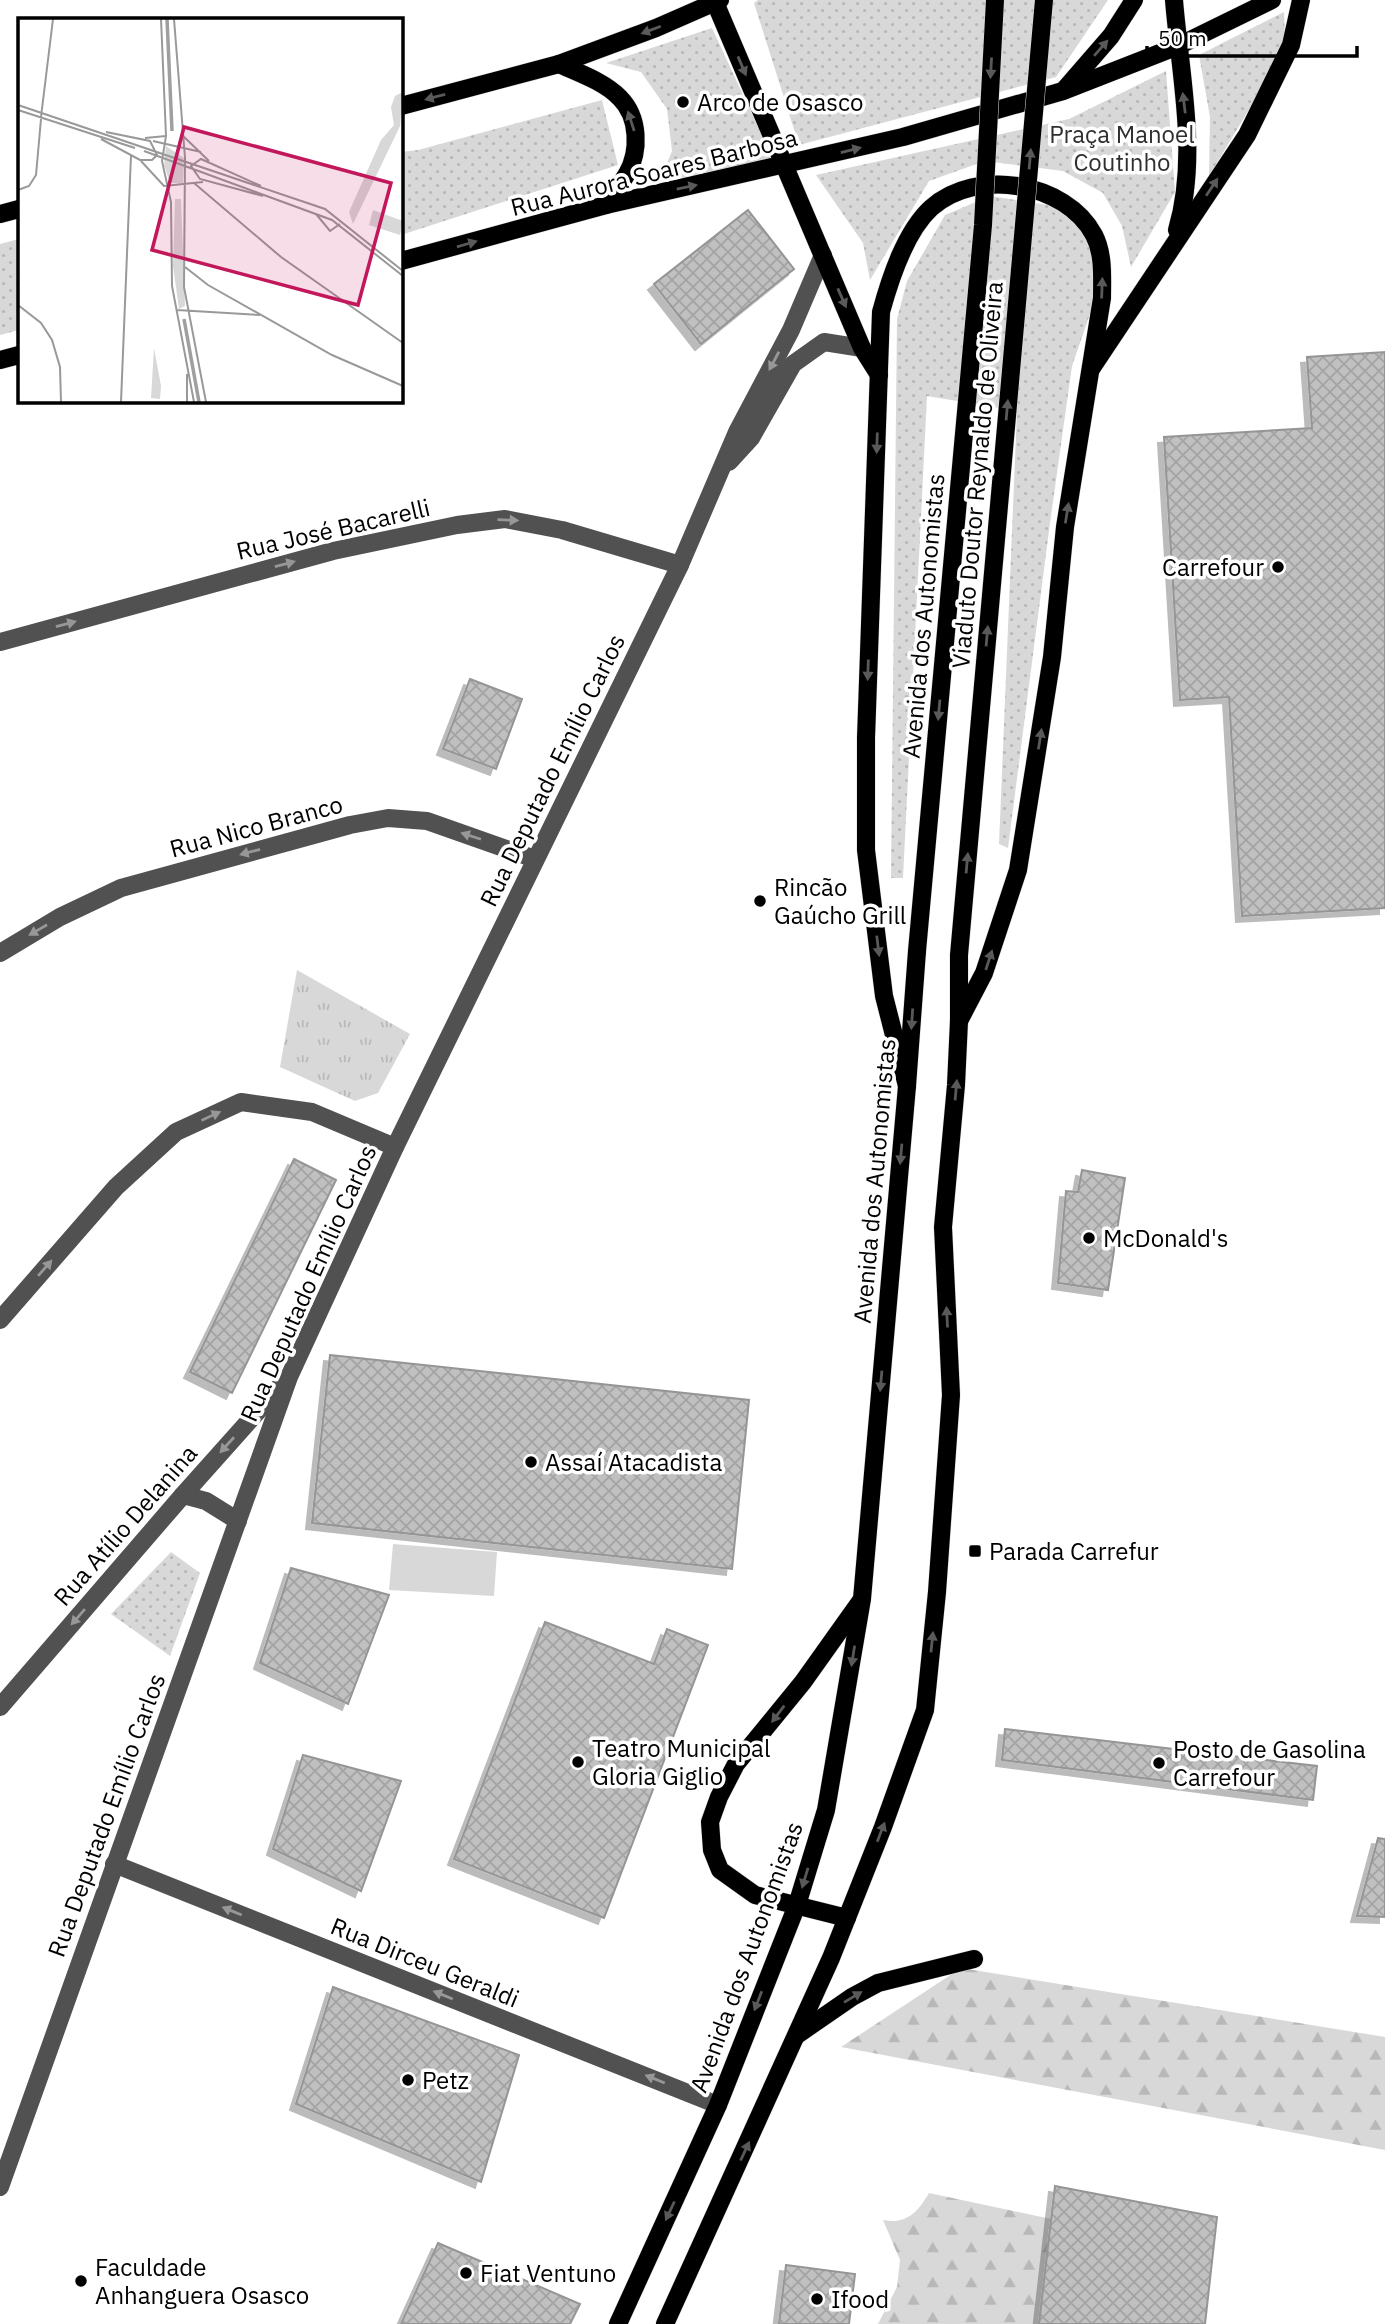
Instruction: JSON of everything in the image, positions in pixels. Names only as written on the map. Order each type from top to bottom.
[{"type":"main road","name":"Avenida dos Autonomistas","points":[[618,2324],[718,2105],[797,1905],[826,1810],[862,1599],[983,225],[995,0]]},
{"type":"main road","name":"Viaduto Doutor Reynaldo de Oliveira","points":[[959,1021],[959,955],[1044,0]]},
{"type":"main road","points":[[1063,92],[1111,36],[1134,0]]},
{"type":"main road","points":[[1173,243],[1183,209],[1187,169],[1187,125],[1174,0]]},
{"type":"main road","name":"Rua Aurora Soares Barbosa","points":[[402,261],[606,205],[903,138],[1063,92],[1178,47],[1272,0]]},
{"type":"main road","points":[[1088,373],[1247,135],[1291,45],[1301,0]]},
{"type":"main road","points":[[402,106],[559,64],[716,1],[862,348],[879,375]]},
{"type":"main road","points":[[559,64],[621,98],[633,120],[636,146],[628,172],[606,205]]},
{"type":"main road","points":[[665,2324],[847,1918],[925,1710],[937,1592],[951,1395],[943,1227],[959,1021],[984,973],[1022,851],[1052,657],[1065,527],[1102,298],[1102,265],[1095,236],[1077,212],[1046,192],[996,183],[962,190],[932,207],[915,228],[891,276],[881,313],[866,738],[866,850],[884,996],[907,1086]]},
{"type":"main road","points":[[0,214],[18,209]]},
{"type":"main road","points":[[0,360],[18,355]]},
{"type":"main road","points":[[847,1918],[755,1895],[720,1870],[712,1850],[710,1822],[736,1764],[803,1682],[862,1599]]},
{"type":"main road","points":[[796,2035],[852,1997],[878,1983],[974,1959]]},
{"type":"street","name":"Rua Deputado Emílio Carlos","points":[[0,2188],[289,1377],[395,1147],[680,565],[737,432],[791,330],[823,255]]},
{"type":"street","name":"Rua Deputado Emílio Carlos","points":[[722,470],[751,438],[793,364],[824,342],[862,348]]},
{"type":"street","name":"Rua José Bacarelli","points":[[0,642],[332,551],[457,525],[505,519],[562,530],[680,565]]},
{"type":"street","name":"Rua Nico Branco","points":[[0,953],[60,917],[121,888],[350,825],[388,818],[426,821],[535,859]]},
{"type":"street","points":[[0,1320],[116,1187],[176,1132],[241,1102],[312,1112],[395,1147]]},
{"type":"street","name":"Rua Atílio Delanina","points":[[0,1707],[289,1377]]},
{"type":"street","points":[[183,1495],[206,1501],[238,1521]]},
{"type":"street","name":"Rua Dirceu Geraldi","points":[[114,1864],[718,2105]]},
{"type":"street","points":[[0,2159],[15,2147]]},
{"type":"green space","points":[[758,0],[1108,0],[1056,77],[799,145],[754,3]]},
{"type":"green space","points":[[1284,12],[1285,36],[1260,91],[1209,176],[1210,117],[1199,55]]},
{"type":"green space","points":[[712,28],[773,159],[659,182],[672,151],[667,109],[641,72],[606,63]]},
{"type":"green space","name":"Praça Manoel Coutinho","points":[[1166,71],[1175,192],[1131,267],[1122,226],[1103,193],[1063,171],[985,161],[929,181],[870,280],[863,243],[816,175],[1069,119]]},
{"type":"green space","points":[[602,100],[618,165],[402,235],[402,152],[418,150]]},
{"type":"green space","points":[[990,196],[1048,205],[1079,220],[1092,247],[1099,288],[1072,366],[1008,848],[999,844],[1017,411],[927,396],[903,878],[891,878],[897,319],[907,281],[945,215]]},
{"type":"green space","points":[[18,239],[18,330],[0,335],[0,244]]},
{"type":"green space","points":[[297,970],[410,1034],[378,1093],[355,1101],[280,1067]]},
{"type":"green space","points":[[393,1544],[497,1552],[494,1596],[389,1590]]},
{"type":"green space","points":[[171,1552],[200,1573],[170,1656],[111,1614]]},
{"type":"green space","points":[[961,1968],[1385,2037],[1385,2150],[841,2047]]},
{"type":"green space","points":[[929,2193],[1051,2219],[1039,2324],[878,2324],[897,2287],[900,2260],[883,2220],[905,2219],[920,2206]]},
{"type":"building","points":[[748,210],[794,269],[701,344],[654,284]]},
{"type":"building","name":"Carrefour","points":[[1385,352],[1385,908],[1242,916],[1229,697],[1180,700],[1164,437],[1312,428],[1307,357]]},
{"type":"building","points":[[470,679],[522,699],[496,769],[443,749]]},
{"type":"building","points":[[294,1159],[336,1180],[232,1393],[190,1372]]},
{"type":"building","name":"McDonald's","points":[[1082,1170],[1125,1178],[1108,1290],[1058,1283],[1066,1191],[1078,1192]]},
{"type":"building","name":"Assaí Atacadista","points":[[330,1355],[749,1400],[732,1569],[312,1523]]},
{"type":"building","points":[[291,1568],[389,1595],[348,1704],[260,1663]]},
{"type":"building","name":"Teatro Municipal Gloria Giglio","points":[[545,1622],[654,1664],[667,1629],[708,1645],[604,1918],[454,1859]]},
{"type":"building","name":"Posto de Gasolina Carrefour","points":[[1005,1729],[1317,1766],[1313,1800],[1002,1760]]},
{"type":"building","points":[[303,1755],[401,1781],[361,1891],[273,1849]]},
{"type":"building","points":[[1378,1838],[1385,1839],[1385,1917],[1357,1916]]},
{"type":"building","name":"Petz","points":[[333,1987],[519,2055],[481,2182],[296,2104]]},
{"type":"building","points":[[1055,2186],[1217,2217],[1205,2324],[1039,2324]]},
{"type":"building","name":"Fiat Ventuno","points":[[438,2243],[580,2304],[570,2324],[401,2324]]},
{"type":"building","name":"Ifood","points":[[786,2265],[855,2274],[849,2324],[779,2324]]},
{"type":"place","name":"Arco de Osasco","points":[[683,102]]},
{"type":"place","name":"Carrefour","points":[[1278,567]]},
{"type":"place","name":"Rincão Gaúcho Grill","points":[[760,901]]},
{"type":"place","name":"McDonald's","points":[[1089,1238]]},
{"type":"place","name":"Assaí Atacadista","points":[[531,1462]]},
{"type":"place","name":"Parada Carrefur","points":[[975,1551]]},
{"type":"place","name":"Teatro Municipal Gloria Giglio","points":[[578,1762]]},
{"type":"place","name":"Posto de Gasolina Carrefour","points":[[1159,1763]]},
{"type":"place","name":"Petz","points":[[408,2080]]},
{"type":"place","name":"Fiat Ventuno","points":[[466,2273]]},
{"type":"place","name":"Faculdade Anhanguera Osasco","points":[[81,2281]]},
{"type":"place","name":"Ifood","points":[[817,2299]]}]
